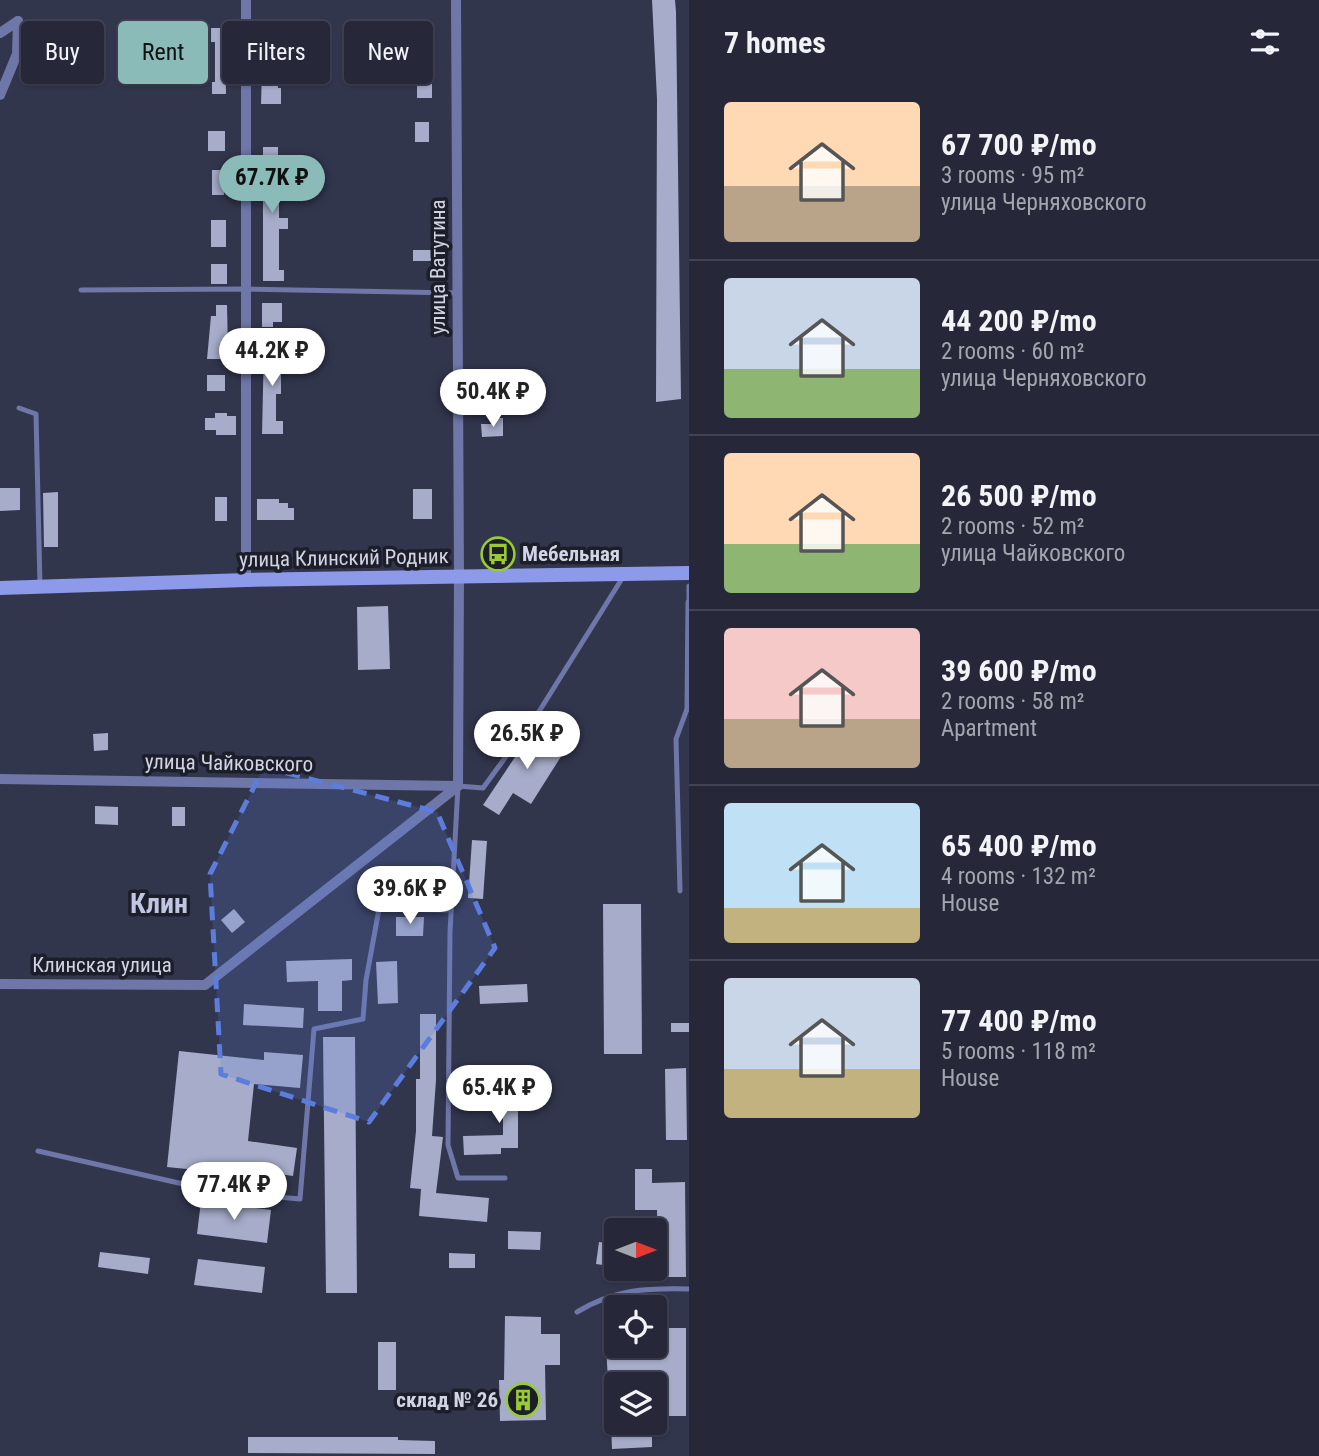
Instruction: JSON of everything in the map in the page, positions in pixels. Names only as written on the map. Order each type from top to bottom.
[{"type":"main road","name":"улица Клинский Родник","points":[[0,588],[246,580],[689,573]]},
{"type":"street","points":[[246,0],[246,580]]},
{"type":"street","name":"улица Ватутина","points":[[456,0],[458,786]]},
{"type":"street","points":[[0,33],[18,21],[17,54],[0,95]]},
{"type":"street","name":"улица Чайковского","points":[[0,779],[458,786]]},
{"type":"street","name":"Клинская улица","points":[[0,984],[205,985],[458,786]]},
{"type":"lane","points":[[81,290],[246,289],[457,293]]},
{"type":"lane","points":[[19,408],[36,414],[40,586]]},
{"type":"lane","points":[[505,1178],[458,1178],[448,1145],[452,910],[458,786],[483,788],[540,710],[624,575]]},
{"type":"lane","points":[[680,891],[676,739],[688,709],[689,586]]},
{"type":"lane","points":[[38,1152],[214,1191],[300,1199],[314,1029],[363,1019],[366,980],[379,909],[452,910]]},
{"type":"lane","points":[[577,1312],[596,1300],[619,1292],[689,1289]]},
{"type":"highlighted area","points":[[264,767],[437,812],[495,948],[369,1122],[221,1074],[210,874]]},
{"type":"building","points":[[652,0],[675,0],[676,12],[681,399],[656,402],[657,99]]},
{"type":"building","points":[[211,28],[222,28],[222,84],[226,84],[226,94],[212,94],[212,82],[215,82],[215,42],[211,42]]},
{"type":"building","points":[[262,84],[278,84],[278,88],[281,88],[281,104],[261,104]]},
{"type":"building","points":[[417,84],[432,84],[432,98],[417,98]]},
{"type":"building","points":[[415,122],[429,122],[429,142],[415,142]]},
{"type":"building","points":[[208,131],[225,131],[225,151],[208,151]]},
{"type":"building","points":[[263,147],[278,147],[278,164],[282,164],[279,218],[288,218],[288,229],[279,229],[279,270],[284,270],[284,281],[263,281]]},
{"type":"building","points":[[212,170],[224,170],[224,195],[212,195]]},
{"type":"building","points":[[211,220],[226,220],[226,247],[211,247]]},
{"type":"building","points":[[413,250],[437,250],[437,261],[413,261]]},
{"type":"building","points":[[211,264],[227,264],[227,284],[211,284]]},
{"type":"building","points":[[262,303],[282,303],[282,322],[273,322],[273,327],[262,327]]},
{"type":"building","points":[[216,305],[227,305],[228,350],[222,350],[222,359],[207,359],[211,316],[216,316]]},
{"type":"building","points":[[264,345],[284,345],[281,394],[276,394],[276,421],[283,421],[283,434],[262,434]]},
{"type":"building","points":[[207,375],[225,375],[225,391],[207,391]]},
{"type":"building","points":[[215,413],[236,416],[236,435],[216,435],[216,430],[205,430],[205,418],[215,418]]},
{"type":"building","points":[[493,418],[503,418],[503,436],[482,437],[481,424],[493,424]]},
{"type":"building","points":[[0,488],[20,488],[20,510],[0,511]]},
{"type":"building","points":[[413,489],[432,489],[432,519],[413,519]]},
{"type":"building","points":[[58,492],[58,547],[44,547],[43,493]]},
{"type":"building","points":[[215,497],[227,497],[227,521],[215,521]]},
{"type":"building","points":[[257,499],[279,499],[279,503],[288,503],[288,508],[294,508],[294,520],[257,520]]},
{"type":"building","points":[[388,606],[390,669],[358,670],[357,607]]},
{"type":"building","points":[[535,727],[567,747],[531,804],[513,793],[499,815],[483,805]]},
{"type":"building","points":[[108,733],[108,750],[94,751],[93,734]]},
{"type":"building","points":[[95,806],[118,807],[118,825],[95,824]]},
{"type":"building","points":[[172,807],[185,807],[185,826],[172,826]]},
{"type":"building","points":[[472,840],[487,841],[483,899],[468,898]]},
{"type":"building","points":[[603,904],[641,904],[642,1054],[604,1054]]},
{"type":"building","points":[[234,909],[245,922],[232,933],[221,920]]},
{"type":"building","points":[[396,917],[424,917],[423,936],[396,936]]},
{"type":"building","points":[[352,959],[352,980],[342,981],[342,1011],[318,1011],[318,981],[287,982],[286,961]]},
{"type":"building","points":[[397,961],[398,1003],[378,1004],[376,962]]},
{"type":"building","points":[[527,984],[528,1002],[480,1004],[479,986]]},
{"type":"building","points":[[244,1004],[304,1008],[303,1028],[243,1025]]},
{"type":"building","points":[[420,1014],[436,1014],[436,1080],[432,1136],[443,1137],[436,1193],[489,1198],[487,1222],[419,1216],[421,1189],[410,1188],[416,1131],[416,1079],[420,1079]]},
{"type":"building","points":[[671,1023],[689,1023],[689,1032],[671,1032]]},
{"type":"building","points":[[323,1037],[355,1037],[357,1293],[326,1293]]},
{"type":"building","points":[[179,1051],[264,1060],[264,1052],[303,1055],[300,1088],[254,1084],[248,1141],[297,1148],[293,1176],[245,1169],[245,1175],[167,1167]]},
{"type":"building","points":[[686,1068],[687,1140],[666,1140],[665,1069]]},
{"type":"building","points":[[503,1075],[518,1075],[518,1148],[501,1148],[501,1154],[464,1155],[463,1136],[503,1135]]},
{"type":"building","points":[[635,1169],[652,1169],[652,1183],[685,1182],[686,1277],[667,1277],[667,1218],[657,1218],[657,1210],[635,1210]]},
{"type":"building","points":[[201,1201],[271,1210],[267,1243],[197,1234]]},
{"type":"building","points":[[508,1231],[541,1232],[540,1250],[508,1249]]},
{"type":"building","points":[[599,1242],[604,1243],[604,1265],[596,1264]]},
{"type":"building","points":[[100,1252],[150,1258],[148,1274],[98,1267]]},
{"type":"building","points":[[449,1253],[475,1254],[475,1268],[449,1268]]},
{"type":"building","points":[[198,1259],[265,1267],[262,1293],[194,1285]]},
{"type":"building","points":[[505,1316],[541,1317],[541,1334],[560,1334],[560,1365],[545,1365],[546,1420],[500,1421],[499,1380],[504,1380]]},
{"type":"building","points":[[667,1328],[686,1328],[686,1416],[667,1416],[667,1372],[607,1372],[607,1358],[667,1358]]},
{"type":"building","points":[[378,1342],[396,1342],[396,1390],[378,1390]]},
{"type":"building","points":[[611,1435],[652,1435],[652,1447],[612,1449]]},
{"type":"building","points":[[248,1437],[398,1437],[398,1440],[435,1441],[435,1454],[248,1453]]},
{"type":"place","name":"Мебельная","points":[[498,554]]},
{"type":"place","name":"склад № 26","points":[[523,1400]]},
{"type":"district","name":"Клин","points":[[159,903]]}]
